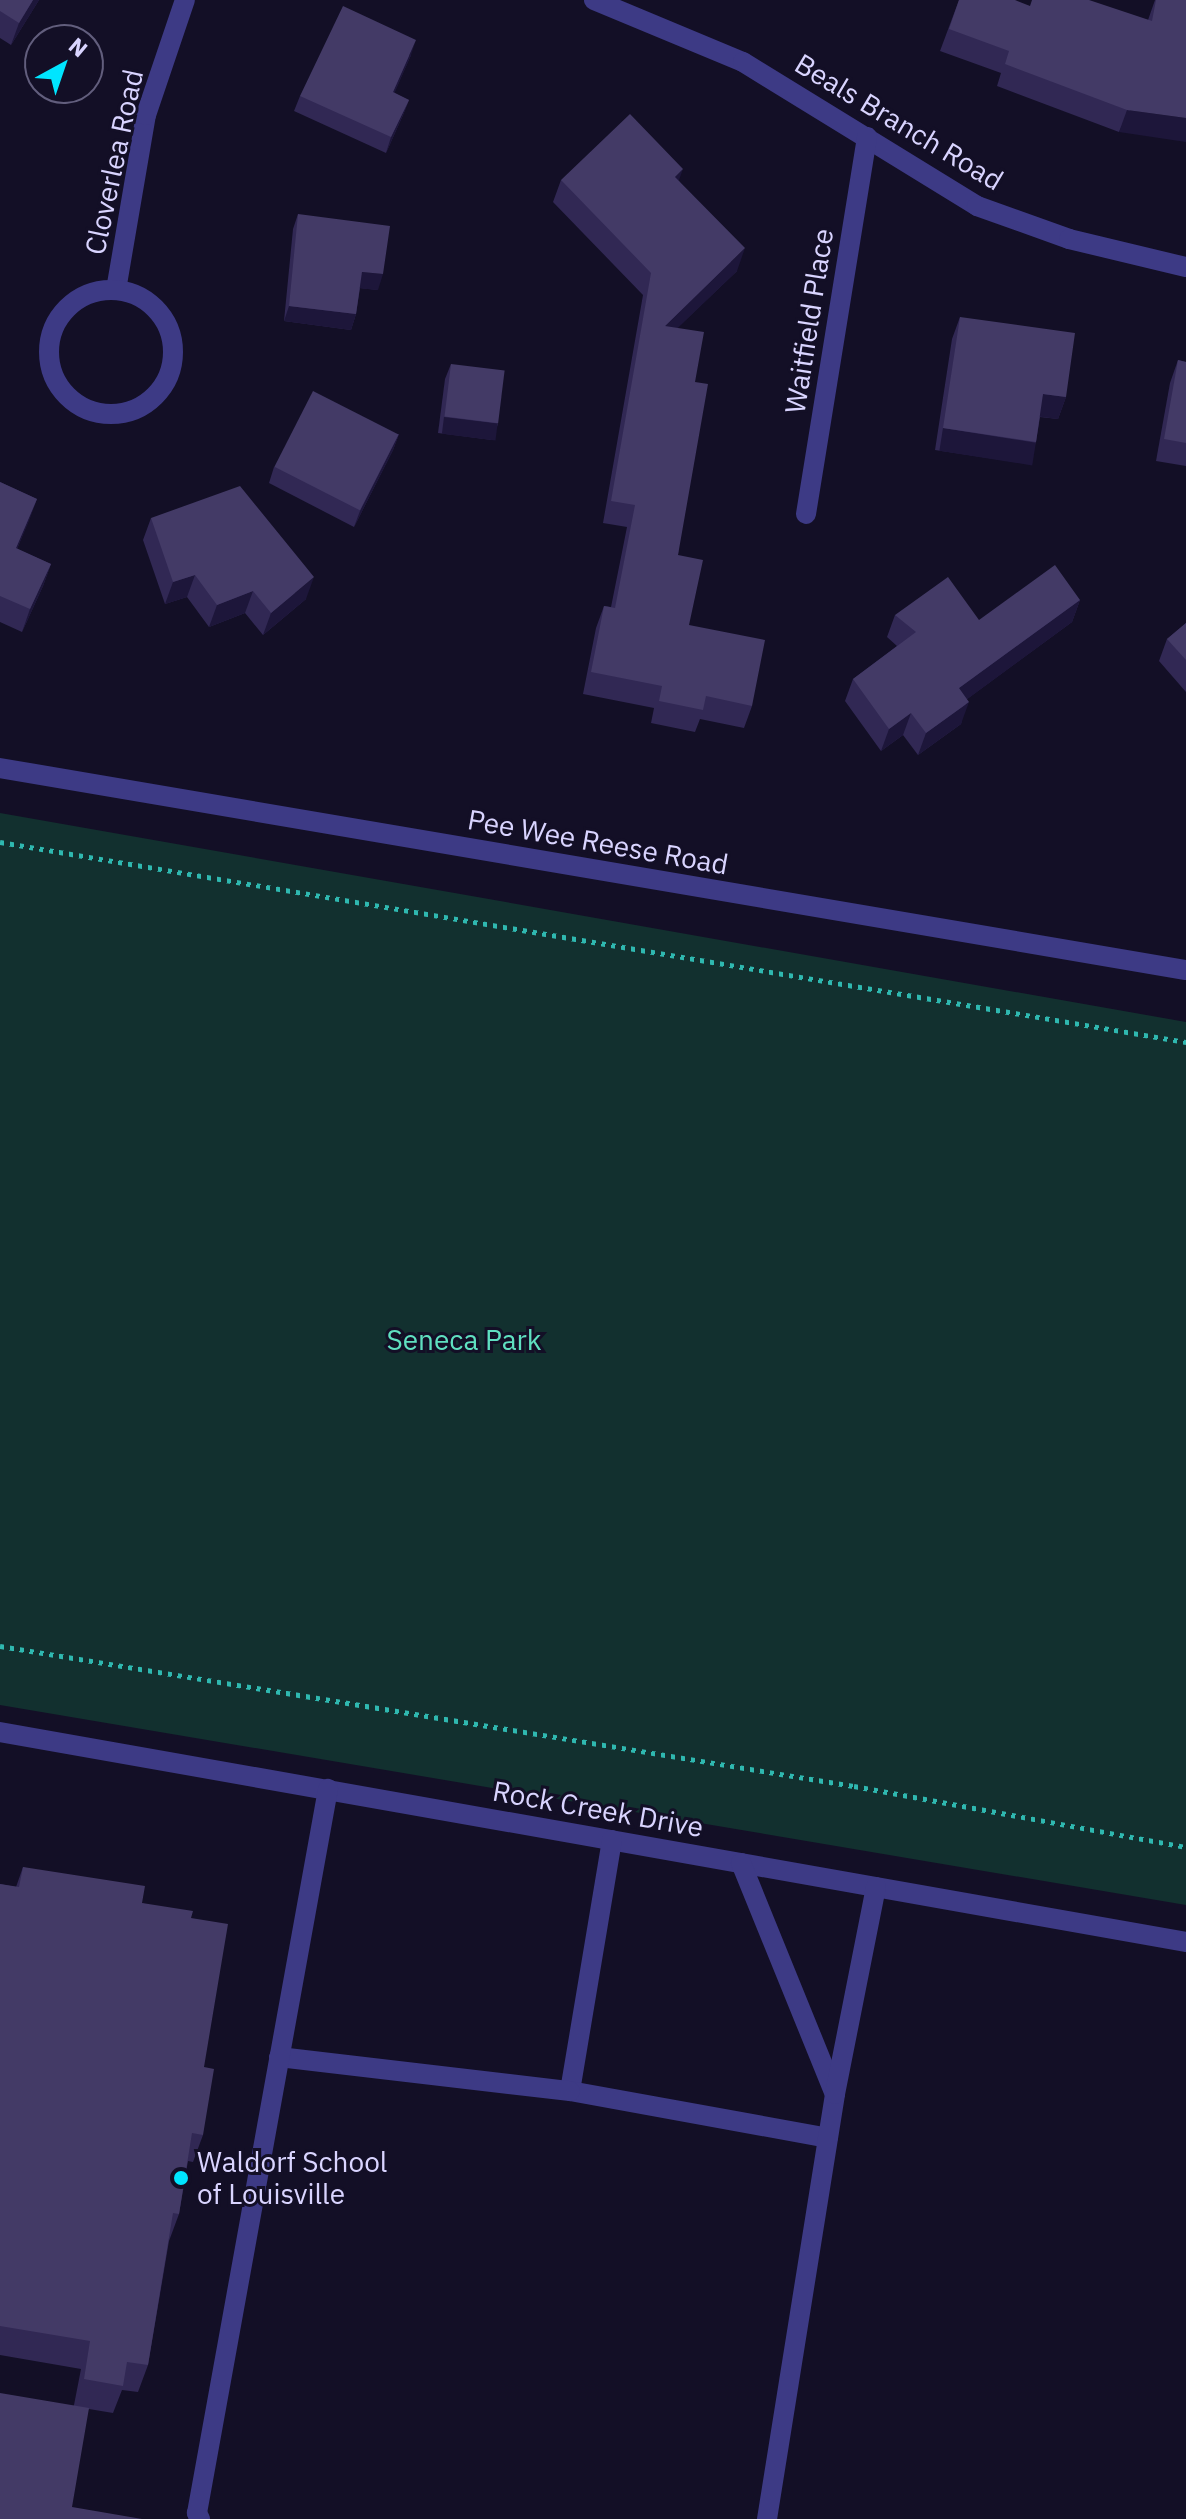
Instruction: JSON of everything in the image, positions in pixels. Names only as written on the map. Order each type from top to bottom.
[{"type":"street","name":"Cloverlea Road","points":[[116,290],[146,115],[185,0]]},
{"type":"street","name":"Beals Branch Road","points":[[594,0],[743,62],[977,206],[1069,239],[1186,267]]},
{"type":"street","name":"Waitfield Place","points":[[806,514],[867,137]]},
{"type":"street","name":"Cloverlea Road","points":[[116,290],[136,295],[154,307],[166,323],[173,343],[172,364],[165,383],[152,399],[135,410],[114,415],[93,412],[75,403],[60,389],[51,371],[48,350],[57,321],[77,299],[96,291],[116,290]]},
{"type":"street","name":"Pee Wee Reese Road","points":[[0,768],[1186,970]]},
{"type":"street","name":"Rock Creek Drive","points":[[0,1732],[1186,1942]]},
{"type":"street","points":[[200,2519],[197,2513],[328,1789]]},
{"type":"street","points":[[570,2091],[612,1840]]},
{"type":"street","points":[[741,1863],[835,2094]]},
{"type":"street","points":[[767,2519],[835,2094],[876,1887]]},
{"type":"street","points":[[279,2057],[570,2091],[828,2138]]},
{"type":"path","points":[[0,842],[1186,1042]]},
{"type":"path","points":[[0,1646],[854,1786],[1186,1847]]},
{"type":"green space","name":"Seneca Park","points":[[0,813],[1186,1022],[1186,1905],[0,1705]]},
{"type":"building","points":[[0,0],[33,0],[19,23],[0,11]]},
{"type":"building","points":[[959,0],[1015,0],[1030,6],[1032,0],[1089,0],[1152,21],[1156,0],[1186,0],[1186,118],[1127,110],[1005,64],[1009,51],[949,29]]},
{"type":"building","points":[[343,6],[416,40],[393,92],[409,100],[391,137],[300,96]]},
{"type":"building","points":[[630,114],[683,169],[675,177],[745,248],[665,326],[704,332],[695,382],[708,384],[678,555],[703,560],[689,625],[765,640],[752,706],[706,696],[703,710],[659,701],[662,686],[591,672],[604,606],[615,608],[635,505],[611,501],[651,273],[561,180]]},
{"type":"building","points":[[298,214],[390,226],[383,274],[362,272],[356,314],[289,306]]},
{"type":"building","points":[[960,317],[1075,333],[1066,397],[1043,394],[1036,442],[943,428]]},
{"type":"building","points":[[1178,360],[1186,362],[1186,443],[1164,439]]},
{"type":"building","points":[[451,364],[505,371],[498,423],[445,417]]},
{"type":"building","points":[[313,391],[399,435],[360,510],[274,467]]},
{"type":"building","points":[[0,482],[37,499],[16,548],[51,564],[30,609],[0,596]]},
{"type":"building","points":[[240,486],[314,577],[271,613],[253,591],[217,605],[195,575],[173,582],[151,518]]},
{"type":"building","points":[[1055,565],[1080,600],[959,688],[969,702],[926,733],[911,713],[889,729],[853,679],[916,632],[895,615],[948,577],[979,620]]},
{"type":"building","points":[[1186,623],[1186,660],[1167,639]]},
{"type":"building","points":[[23,1867],[145,1886],[142,1903],[193,1911],[191,1918],[228,1924],[204,2067],[214,2069],[203,2135],[192,2133],[179,2214],[173,2213],[148,2365],[127,2362],[123,2386],[84,2379],[90,2341],[0,2326],[0,1884],[19,1887]]},
{"type":"building","points":[[0,2393],[89,2408],[72,2507],[142,2519],[0,2519]]},
{"type":"place","name":"Waldorf School of Louisville","points":[[181,2178]]}]
